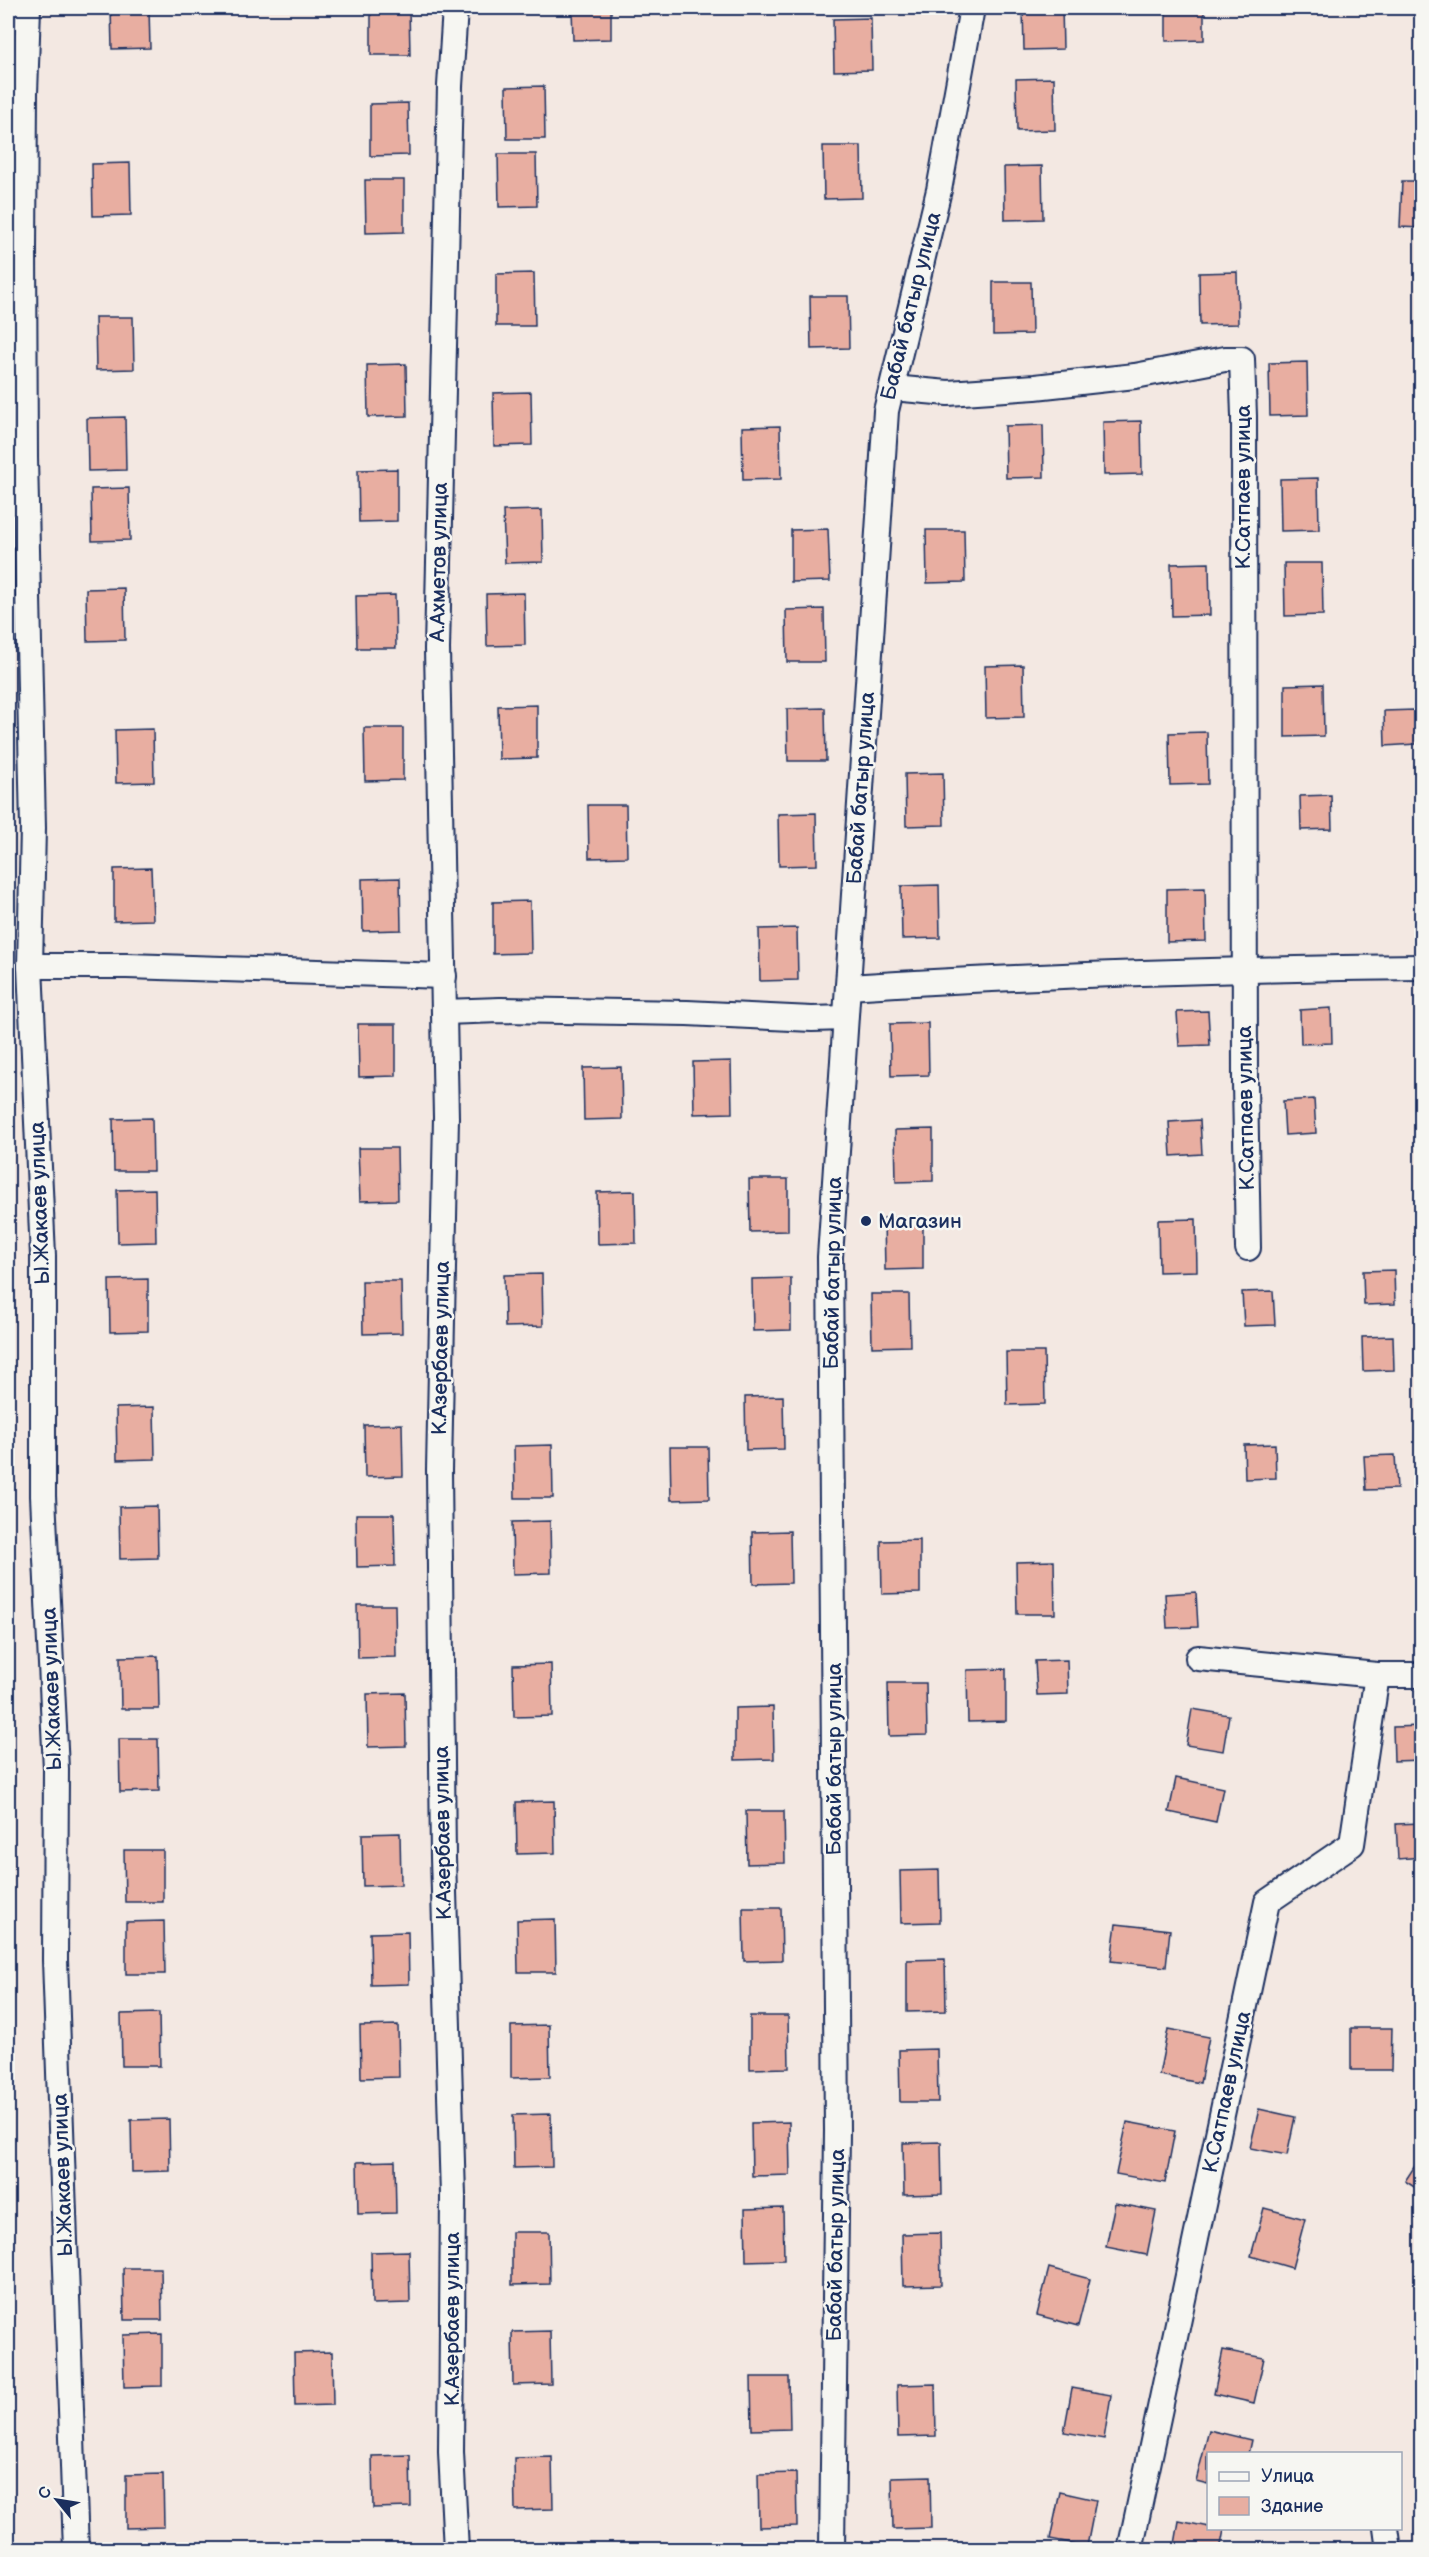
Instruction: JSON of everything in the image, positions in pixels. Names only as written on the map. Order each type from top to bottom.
[{"type":"street","name":"Ы.Жакаев улица","points":[[28,8],[16,94],[33,828],[30,966],[43,1257],[43,1496],[56,1769],[55,1972],[76,2550]]},
{"type":"street","name":"А.Ахметов улица","points":[[446,1117],[437,649],[450,86],[455,8]]},
{"type":"street","name":"Бабай батыр улица","points":[[831,2550],[837,2131],[830,1257],[886,411],[939,190],[972,8]]},
{"type":"street","name":"К.Сатпаев улица","points":[[892,388],[948,393],[1035,387],[1135,376],[1225,359],[1242,359],[1248,1248]]},
{"type":"street","points":[[30,966],[127,966],[444,976]]},
{"type":"street","points":[[848,987],[1029,976],[1246,969],[1422,967]]},
{"type":"street","points":[[444,1012],[500,1010],[845,1018]]},
{"type":"street","name":"К.Азербаев улица","points":[[446,1117],[439,1482],[442,1858],[453,2196],[451,2452],[456,2550]]},
{"type":"street","points":[[1198,1658],[1377,1675],[1422,1675]]},
{"type":"street","name":"К.Сатпаев улица","points":[[1130,2550],[1267,1902],[1352,1844],[1377,1675]]},
{"type":"street","points":[[1386,2530],[1389,2550]]},
{"type":"building","points":[[111,8],[149,8],[150,48],[112,49]]},
{"type":"building","points":[[371,8],[409,8],[410,55],[371,55]]},
{"type":"building","points":[[572,8],[611,8],[611,39],[573,40]]},
{"type":"building","points":[[1023,8],[1062,8],[1063,49],[1024,50]]},
{"type":"building","points":[[1166,8],[1204,8],[1204,40],[1166,41]]},
{"type":"building","points":[[1419,12],[1422,12],[1422,66],[1418,66]]},
{"type":"building","points":[[871,18],[872,70],[834,71],[833,19]]},
{"type":"building","points":[[1054,78],[1055,130],[1017,131],[1016,79]]},
{"type":"building","points":[[544,86],[545,139],[507,139],[506,87]]},
{"type":"building","points":[[408,103],[409,155],[370,156],[370,104]]},
{"type":"building","points":[[823,146],[861,146],[862,198],[824,199]]},
{"type":"building","points":[[498,154],[536,154],[537,206],[499,207]]},
{"type":"building","points":[[130,163],[131,215],[93,216],[92,164]]},
{"type":"building","points":[[1042,166],[1043,219],[1005,220],[1004,167]]},
{"type":"building","points":[[365,180],[404,180],[404,232],[366,233]]},
{"type":"building","points":[[1402,181],[1422,181],[1422,228],[1400,227]]},
{"type":"building","points":[[1237,272],[1238,324],[1200,325],[1199,273]]},
{"type":"building","points":[[534,273],[535,326],[496,326],[496,274]]},
{"type":"building","points":[[993,282],[1031,282],[1032,334],[993,335]]},
{"type":"building","points":[[810,296],[848,296],[849,348],[811,349]]},
{"type":"building","points":[[95,317],[133,317],[134,369],[96,370]]},
{"type":"building","points":[[1307,362],[1308,415],[1270,416],[1269,363]]},
{"type":"building","points":[[406,364],[407,416],[368,417],[367,365]]},
{"type":"building","points":[[531,392],[532,445],[494,446],[493,393]]},
{"type":"building","points":[[125,417],[126,470],[88,471],[87,418]]},
{"type":"building","points":[[1141,421],[1142,474],[1104,475],[1103,422]]},
{"type":"building","points":[[1043,425],[1044,477],[1006,478],[1005,426]]},
{"type":"building","points":[[780,426],[781,479],[743,480],[742,427]]},
{"type":"building","points":[[397,469],[397,521],[359,522],[358,470]]},
{"type":"building","points":[[1318,478],[1319,530],[1281,531],[1280,479]]},
{"type":"building","points":[[129,488],[130,540],[92,541],[91,489]]},
{"type":"building","points":[[542,510],[543,562],[505,563],[503,511]]},
{"type":"building","points":[[828,529],[830,581],[791,582],[791,530]]},
{"type":"building","points":[[926,530],[964,530],[965,582],[927,583]]},
{"type":"building","points":[[1209,563],[1210,615],[1172,616],[1171,564]]},
{"type":"building","points":[[1284,563],[1322,563],[1323,615],[1285,616]]},
{"type":"building","points":[[124,588],[125,640],[87,641],[86,589]]},
{"type":"building","points":[[524,593],[525,645],[487,646],[486,594]]},
{"type":"building","points":[[395,595],[396,648],[357,648],[356,596]]},
{"type":"building","points":[[824,609],[825,662],[787,662],[786,610]]},
{"type":"building","points":[[1023,665],[1024,717],[986,718],[985,666]]},
{"type":"building","points":[[1323,684],[1324,736],[1285,737],[1285,685]]},
{"type":"building","points":[[537,705],[537,758],[499,759],[498,706]]},
{"type":"building","points":[[825,708],[826,761],[788,761],[787,709]]},
{"type":"building","points":[[1415,710],[1416,744],[1385,746],[1384,711]]},
{"type":"building","points":[[364,728],[403,728],[403,780],[365,781]]},
{"type":"building","points":[[153,729],[154,782],[116,783],[115,730]]},
{"type":"building","points":[[1207,732],[1208,784],[1170,785],[1169,733]]},
{"type":"building","points":[[943,773],[944,825],[906,826],[905,774]]},
{"type":"building","points":[[1331,795],[1332,829],[1301,830],[1300,796]]},
{"type":"building","points":[[588,805],[626,805],[627,857],[589,858]]},
{"type":"building","points":[[816,813],[817,865],[779,866],[778,814]]},
{"type":"building","points":[[151,868],[153,920],[114,921],[114,869]]},
{"type":"building","points":[[400,878],[401,930],[363,931],[362,879]]},
{"type":"building","points":[[939,885],[940,938],[902,939],[901,886]]},
{"type":"building","points":[[1205,888],[1206,941],[1167,942],[1167,889]]},
{"type":"building","points":[[530,901],[531,953],[493,954],[493,902]]},
{"type":"building","points":[[797,928],[798,980],[760,981],[759,929]]},
{"type":"building","points":[[1331,1008],[1332,1043],[1301,1044],[1300,1010]]},
{"type":"building","points":[[1208,1011],[1210,1045],[1179,1046],[1177,1012]]},
{"type":"building","points":[[928,1023],[929,1075],[891,1076],[890,1024]]},
{"type":"building","points":[[358,1024],[396,1024],[396,1076],[359,1077]]},
{"type":"building","points":[[731,1061],[732,1113],[694,1114],[693,1062]]},
{"type":"building","points":[[621,1067],[622,1119],[584,1120],[583,1068]]},
{"type":"building","points":[[1314,1099],[1316,1133],[1285,1135],[1283,1101]]},
{"type":"building","points":[[152,1118],[153,1171],[114,1171],[113,1119]]},
{"type":"building","points":[[1200,1120],[1202,1154],[1171,1156],[1169,1122]]},
{"type":"building","points":[[933,1129],[933,1181],[896,1182],[895,1130]]},
{"type":"building","points":[[358,1148],[397,1148],[398,1200],[360,1201]]},
{"type":"building","points":[[749,1179],[788,1179],[788,1231],[750,1232]]},
{"type":"building","points":[[155,1189],[156,1242],[118,1243],[117,1190]]},
{"type":"building","points":[[635,1191],[636,1243],[598,1244],[597,1192]]},
{"type":"building","points":[[923,1217],[923,1269],[885,1270],[884,1218]]},
{"type":"building","points":[[1196,1219],[1197,1271],[1159,1272],[1158,1220]]},
{"type":"building","points":[[1394,1270],[1395,1304],[1364,1305],[1363,1271]]},
{"type":"building","points":[[542,1274],[543,1326],[505,1327],[504,1275]]},
{"type":"building","points":[[791,1278],[791,1330],[753,1331],[752,1279]]},
{"type":"building","points":[[148,1279],[148,1331],[110,1332],[109,1280]]},
{"type":"building","points":[[362,1281],[401,1281],[402,1333],[363,1334]]},
{"type":"building","points":[[1273,1291],[1275,1325],[1244,1326],[1242,1292]]},
{"type":"building","points":[[871,1294],[909,1294],[910,1346],[872,1347]]},
{"type":"building","points":[[1393,1336],[1394,1370],[1363,1371],[1362,1337]]},
{"type":"building","points":[[1006,1352],[1044,1352],[1045,1404],[1007,1405]]},
{"type":"building","points":[[783,1396],[784,1449],[746,1450],[745,1397]]},
{"type":"building","points":[[154,1407],[155,1459],[117,1460],[116,1408]]},
{"type":"building","points":[[402,1424],[403,1476],[365,1477],[364,1425]]},
{"type":"building","points":[[1275,1444],[1276,1478],[1245,1479],[1244,1445]]},
{"type":"building","points":[[552,1445],[553,1498],[515,1498],[514,1446]]},
{"type":"building","points":[[670,1447],[708,1447],[709,1499],[671,1500]]},
{"type":"building","points":[[1395,1455],[1397,1489],[1366,1490],[1364,1456]]},
{"type":"building","points":[[157,1506],[158,1558],[120,1559],[119,1507]]},
{"type":"building","points":[[356,1514],[394,1514],[395,1566],[357,1567]]},
{"type":"building","points":[[550,1521],[551,1573],[513,1574],[512,1522]]},
{"type":"building","points":[[790,1531],[791,1583],[753,1584],[752,1532]]},
{"type":"building","points":[[920,1540],[920,1593],[882,1594],[881,1541]]},
{"type":"building","points":[[1054,1561],[1055,1614],[1017,1614],[1016,1562]]},
{"type":"building","points":[[1196,1592],[1198,1627],[1167,1628],[1165,1594]]},
{"type":"building","points":[[357,1605],[395,1605],[396,1657],[358,1658]]},
{"type":"building","points":[[158,1656],[159,1709],[121,1709],[120,1657]]},
{"type":"building","points":[[1067,1660],[1068,1694],[1037,1695],[1035,1661]]},
{"type":"building","points":[[551,1664],[552,1716],[514,1717],[513,1665]]},
{"type":"building","points":[[1006,1669],[1006,1721],[968,1722],[967,1670]]},
{"type":"building","points":[[888,1683],[926,1683],[927,1735],[889,1736]]},
{"type":"building","points":[[405,1693],[406,1746],[368,1747],[367,1694]]},
{"type":"building","points":[[773,1707],[774,1759],[735,1760],[735,1708]]},
{"type":"building","points":[[1192,1709],[1229,1715],[1223,1751],[1186,1745]]},
{"type":"building","points":[[1422,1726],[1422,1760],[1394,1761],[1393,1727]]},
{"type":"building","points":[[119,1739],[158,1739],[159,1791],[120,1792]]},
{"type":"building","points":[[1176,1778],[1223,1788],[1216,1822],[1169,1812]]},
{"type":"building","points":[[554,1801],[555,1853],[517,1854],[516,1802]]},
{"type":"building","points":[[746,1811],[784,1811],[785,1863],[747,1864]]},
{"type":"building","points":[[1422,1823],[1422,1857],[1398,1859],[1396,1824]]},
{"type":"building","points":[[400,1833],[401,1885],[363,1886],[362,1834]]},
{"type":"building","points":[[124,1850],[163,1850],[163,1902],[125,1902]]},
{"type":"building","points":[[939,1870],[940,1922],[901,1923],[900,1871]]},
{"type":"building","points":[[743,1908],[781,1908],[782,1960],[744,1961]]},
{"type":"building","points":[[555,1919],[556,1972],[518,1972],[517,1920]]},
{"type":"building","points":[[164,1921],[165,1974],[126,1974],[126,1922]]},
{"type":"building","points":[[1116,1924],[1170,1930],[1166,1967],[1111,1961]]},
{"type":"building","points":[[408,1932],[409,1984],[371,1985],[370,1933]]},
{"type":"building","points":[[945,1959],[946,2011],[907,2012],[907,1960]]},
{"type":"building","points":[[159,2013],[160,2066],[122,2066],[121,2014]]},
{"type":"building","points":[[750,2016],[788,2016],[789,2068],[750,2069]]},
{"type":"building","points":[[398,2025],[399,2077],[361,2078],[360,2026]]},
{"type":"building","points":[[549,2025],[550,2077],[511,2078],[511,2026]]},
{"type":"building","points":[[1351,2028],[1392,2028],[1391,2070],[1351,2070]]},
{"type":"building","points":[[1168,2029],[1209,2037],[1200,2083],[1159,2075]]},
{"type":"building","points":[[937,2049],[938,2102],[900,2102],[899,2050]]},
{"type":"building","points":[[1259,2109],[1295,2117],[1287,2155],[1250,2148]]},
{"type":"building","points":[[551,2114],[552,2167],[514,2168],[513,2115]]},
{"type":"building","points":[[169,2119],[170,2171],[132,2172],[131,2120]]},
{"type":"building","points":[[789,2122],[790,2175],[752,2176],[751,2123]]},
{"type":"building","points":[[1127,2122],[1175,2131],[1165,2183],[1116,2174]]},
{"type":"building","points":[[941,2142],[942,2194],[904,2195],[903,2143]]},
{"type":"building","points":[[1422,2155],[1422,2192],[1405,2181]]},
{"type":"building","points":[[395,2161],[396,2213],[358,2214],[357,2162]]},
{"type":"building","points":[[1115,2203],[1156,2211],[1147,2255],[1106,2247]]},
{"type":"building","points":[[783,2208],[784,2260],[746,2261],[745,2209]]},
{"type":"building","points":[[1264,2208],[1305,2219],[1292,2268],[1251,2256]]},
{"type":"building","points":[[512,2232],[549,2232],[550,2284],[512,2285]]},
{"type":"building","points":[[940,2233],[941,2285],[903,2286],[902,2234]]},
{"type":"building","points":[[409,2251],[410,2303],[372,2304],[371,2252]]},
{"type":"building","points":[[123,2268],[161,2268],[162,2320],[124,2320]]},
{"type":"building","points":[[1049,2268],[1090,2279],[1078,2326],[1037,2315]]},
{"type":"building","points":[[550,2331],[551,2384],[513,2385],[512,2332]]},
{"type":"building","points":[[162,2334],[162,2386],[124,2387],[123,2335]]},
{"type":"building","points":[[1223,2350],[1264,2358],[1254,2403],[1214,2394]]},
{"type":"building","points":[[332,2352],[333,2405],[295,2406],[294,2353]]},
{"type":"building","points":[[751,2377],[789,2377],[790,2429],[752,2430]]},
{"type":"building","points":[[935,2384],[936,2436],[898,2437],[897,2385]]},
{"type":"building","points":[[1072,2388],[1111,2395],[1104,2439],[1064,2432]]},
{"type":"building","points":[[1209,2430],[1251,2440],[1248,2452],[1207,2452],[1207,2484],[1196,2481]]},
{"type":"building","points":[[410,2455],[411,2507],[373,2508],[372,2456]]},
{"type":"building","points":[[552,2457],[553,2509],[515,2510],[514,2458]]},
{"type":"building","points":[[796,2473],[797,2526],[759,2527],[758,2474]]},
{"type":"building","points":[[163,2474],[164,2527],[126,2528],[126,2475]]},
{"type":"building","points":[[930,2476],[931,2528],[893,2529],[892,2477]]},
{"type":"building","points":[[1060,2492],[1096,2500],[1087,2546],[1050,2539]]},
{"type":"building","points":[[1179,2521],[1207,2527],[1207,2530],[1224,2530],[1220,2550],[1174,2550]]},
{"type":"place","name":"Магазин","points":[[866,1221]]}]
